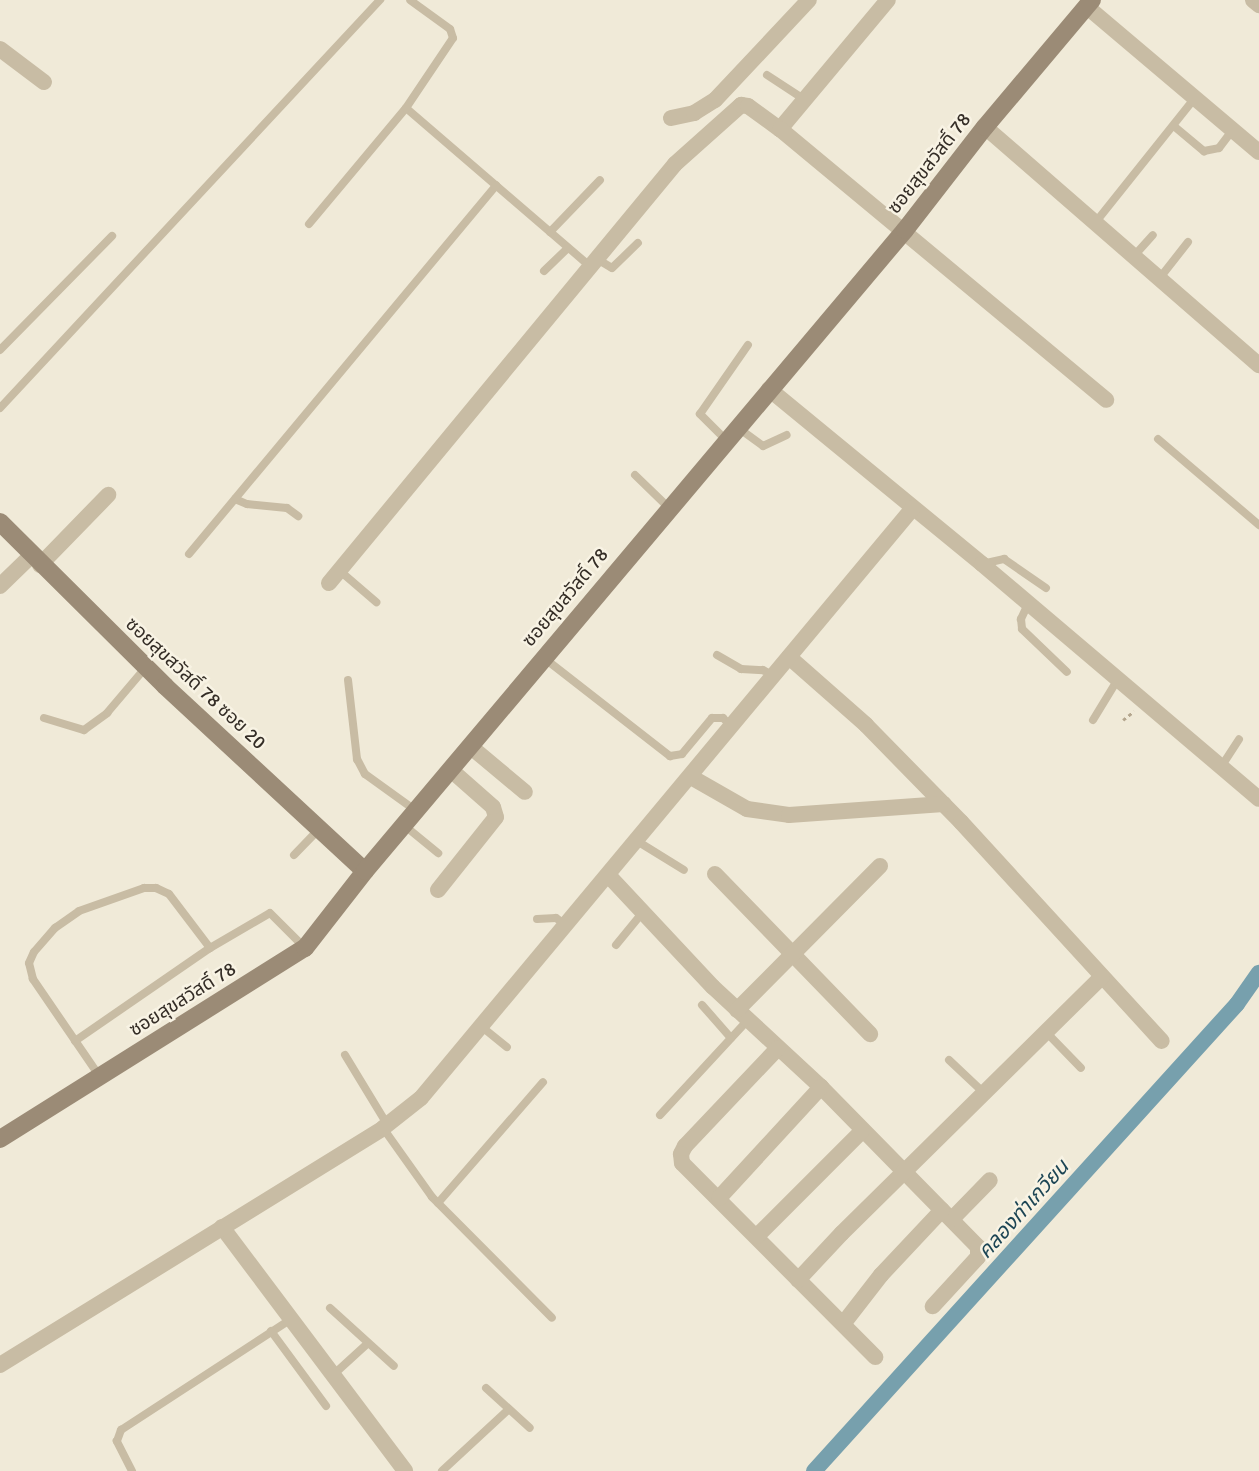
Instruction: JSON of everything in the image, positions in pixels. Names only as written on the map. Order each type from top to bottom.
[{"type":"street","points":[[671,118],[702,109],[729,86],[809,0]]},
{"type":"street","points":[[780,129],[888,0]]},
{"type":"street","points":[[1253,0],[1259,5]]},
{"type":"street","points":[[1089,3],[1194,99],[1259,152]]},
{"type":"street","name":"ซอยสุขสวัสดิ์ 78","points":[[0,1139],[305,948],[365,871],[418,812],[669,508],[905,230],[985,127],[1089,3]]},
{"type":"street","points":[[0,49],[44,82]]},
{"type":"street","points":[[729,86],[741,105],[748,106],[780,129],[905,230],[1106,400]]},
{"type":"street","points":[[335,577],[670,170],[741,105]]},
{"type":"street","points":[[985,127],[1259,365]]},
{"type":"street","points":[[769,389],[982,564],[1259,799]]},
{"type":"street","points":[[0,586],[35,560],[108,495]]},
{"type":"street","points":[[0,1365],[385,1126],[421,1098],[913,509]]},
{"type":"street","name":"ซอยสุขสวัสดิ์ 78 ซอย 20","points":[[0,522],[35,560],[146,667],[365,871]]},
{"type":"street","points":[[789,657],[866,725],[944,804],[1162,1041]]},
{"type":"street","points":[[471,747],[525,792]]},
{"type":"street","points":[[438,890],[496,817],[493,807],[451,770]]},
{"type":"street","points":[[691,777],[747,809],[789,815],[944,804]]},
{"type":"street","points":[[742,1015],[793,955],[880,866]]},
{"type":"street","points":[[715,874],[870,1034]]},
{"type":"street","points":[[609,876],[742,1015],[821,1087],[862,1131],[905,1170],[980,1251],[933,1306]]},
{"type":"street","points":[[798,1280],[905,1170],[1102,977]]},
{"type":"street","points":[[778,1048],[681,1154],[682,1163],[875,1357]]},
{"type":"street","points":[[719,1198],[821,1087]]},
{"type":"street","points":[[757,1236],[862,1131]]},
{"type":"street","points":[[843,1324],[881,1275],[947,1214],[990,1180]]},
{"type":"street","points":[[222,1227],[405,1471]]},
{"type":"lane","points":[[0,408],[380,0]]},
{"type":"lane","points":[[309,223],[406,107],[453,33],[410,0]]},
{"type":"lane","points":[[767,75],[805,100]]},
{"type":"lane","points":[[1095,223],[1175,127],[1194,99]]},
{"type":"lane","points":[[406,107],[568,248],[594,263],[612,268],[638,243]]},
{"type":"lane","points":[[1175,127],[1204,152],[1219,148],[1232,131]]},
{"type":"lane","points":[[550,232],[600,180]]},
{"type":"lane","points":[[189,554],[496,185]]},
{"type":"lane","points":[[1133,257],[1153,235]]},
{"type":"lane","points":[[0,350],[111,236]]},
{"type":"lane","points":[[1159,279],[1188,242]]},
{"type":"lane","points":[[544,271],[568,248]]},
{"type":"lane","points":[[748,345],[701,409],[702,419],[763,446],[787,435]]},
{"type":"lane","points":[[1158,439],[1259,525]]},
{"type":"lane","points":[[635,475],[669,508]]},
{"type":"lane","points":[[235,499],[247,504],[287,508],[299,516]]},
{"type":"lane","points":[[982,564],[1004,559],[1046,588]]},
{"type":"lane","points":[[335,577],[376,602]]},
{"type":"lane","points":[[1028,604],[1021,619],[1022,629],[1067,672]]},
{"type":"lane","points":[[717,655],[741,669],[763,670],[774,676]]},
{"type":"lane","points":[[544,658],[670,756],[682,754],[717,716],[732,727]]},
{"type":"lane","points":[[44,719],[84,730],[107,713],[146,667]]},
{"type":"lane","points":[[348,680],[357,759],[365,774],[418,812]]},
{"type":"lane","points":[[1093,720],[1118,680]]},
{"type":"lane","points":[[1221,767],[1239,739]]},
{"type":"lane","points":[[405,826],[438,853]]},
{"type":"lane","points":[[294,855],[319,829]]},
{"type":"lane","points":[[637,841],[684,870]]},
{"type":"lane","points":[[100,1077],[33,979],[29,962],[55,928],[79,911],[144,888],[156,888],[169,894],[210,948]]},
{"type":"lane","points":[[615,945],[643,912]]},
{"type":"lane","points":[[75,1041],[210,948],[270,913],[305,948]]},
{"type":"lane","points":[[537,919],[556,918],[567,926]]},
{"type":"lane","points":[[702,1005],[731,1038]]},
{"type":"lane","points":[[660,1115],[731,1038],[742,1015]]},
{"type":"lane","points":[[482,1027],[506,1046]]},
{"type":"lane","points":[[1046,1032],[1082,1068]]},
{"type":"lane","points":[[345,1055],[385,1126],[438,1203],[552,1318]]},
{"type":"lane","points":[[949,1060],[984,1093]]},
{"type":"lane","points":[[438,1203],[543,1082]]},
{"type":"lane","points":[[330,1307],[367,1344],[394,1366]]},
{"type":"lane","points":[[132,1471],[117,1441],[121,1430],[291,1319]]},
{"type":"lane","points":[[271,1331],[326,1406]]},
{"type":"lane","points":[[333,1375],[367,1344]]},
{"type":"lane","points":[[486,1388],[530,1428]]},
{"type":"lane","points":[[442,1471],[509,1409]]},
{"type":"waterway","name":"คลองท่าเกวียน","points":[[814,1471],[1237,1004],[1259,973]]}]
